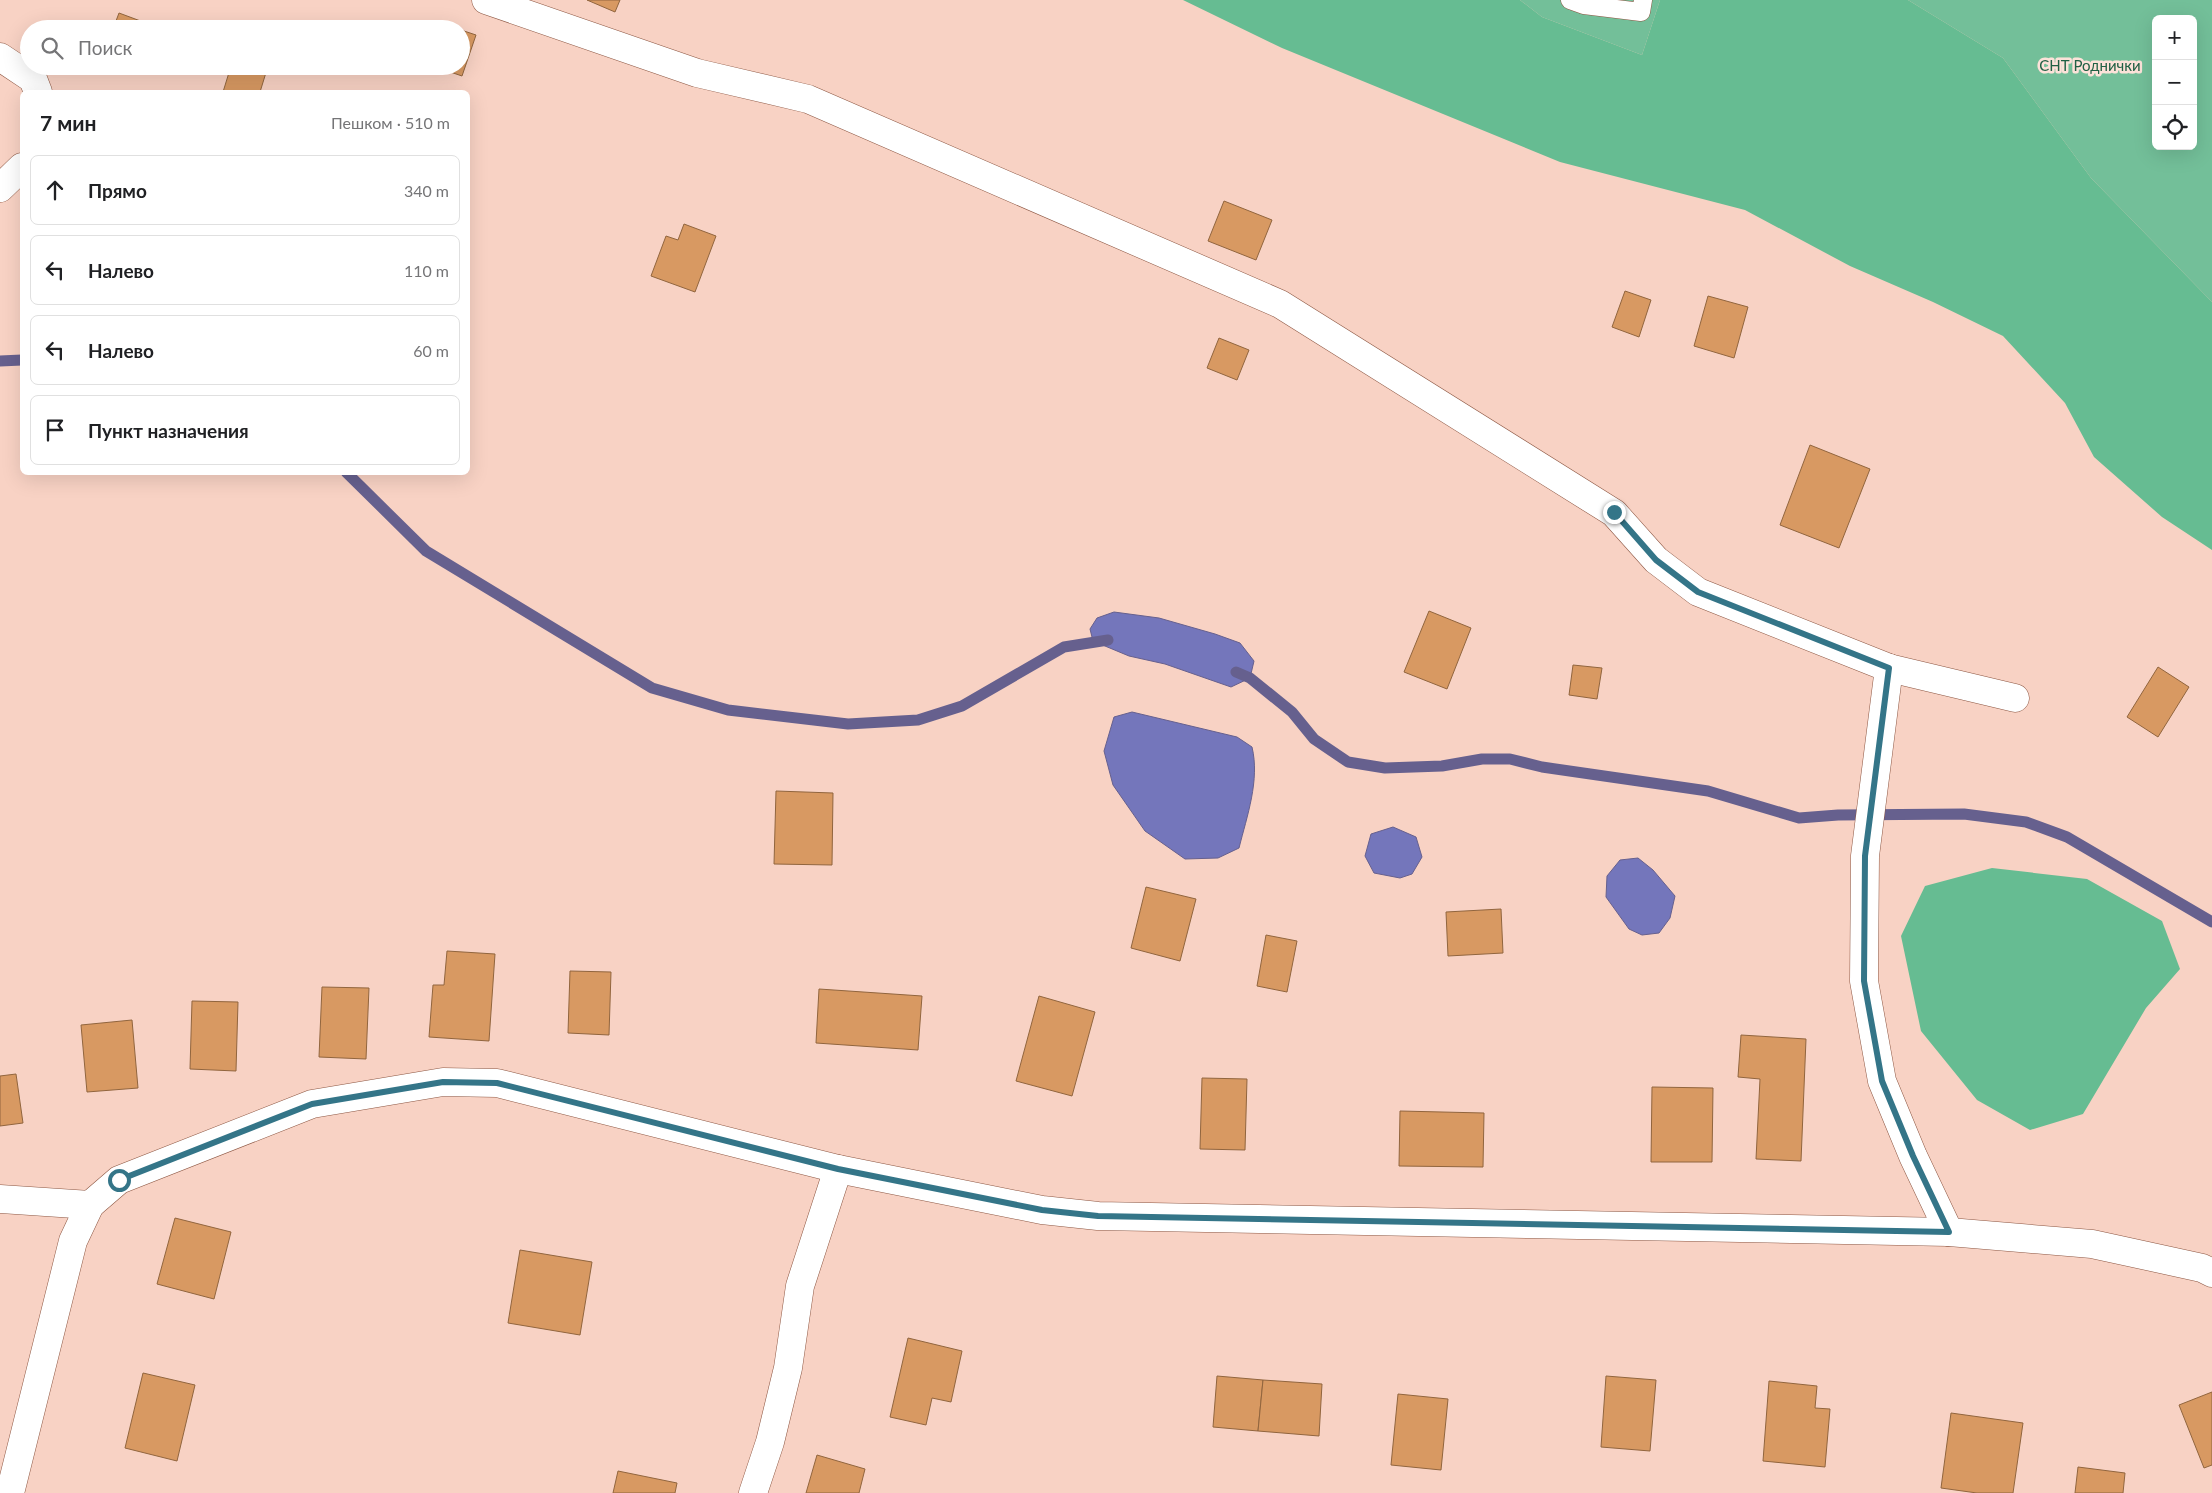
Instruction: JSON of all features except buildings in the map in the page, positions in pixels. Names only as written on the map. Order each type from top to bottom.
[{"type":"street","points":[[486,0],[697,73],[808,99],[1280,304],[1614,512],[1656,560],[1698,592],[1889,668],[2015,698]]},
{"type":"street","points":[[0,57],[20,70]]},
{"type":"street","points":[[27,75],[33,79],[37,90]]},
{"type":"street","points":[[0,188],[20,169]]},
{"type":"street","points":[[1889,668],[1865,856],[1864,981],[1882,1081],[1913,1156],[1949,1232]]},
{"type":"street","points":[[10,1493],[73,1241],[90,1205],[119,1180],[312,1104],[443,1082],[497,1083],[838,1169],[1042,1210],[1098,1216],[1949,1232],[2092,1244],[2202,1268],[2212,1273]]},
{"type":"street","points":[[753,1493],[770,1442],[788,1368],[800,1286],[838,1169]]},
{"type":"street","points":[[0,1199],[90,1205]]},
{"type":"lane","points":[[1570,0],[1584,6],[1641,12],[1643,0]]},
{"type":"green space","points":[[1183,0],[1520,0],[1542,17],[1642,55],[1660,0],[1908,0],[2003,58],[2091,178],[2212,302],[2212,550],[2162,517],[2094,457],[2065,403],[2003,336],[1933,302],[1850,266],[1745,210],[1560,162],[1282,48]]},
{"type":"green space","points":[[1520,0],[1660,0],[1642,55],[1542,17]]},
{"type":"green space","name":"СНТ Роднички","points":[[1908,0],[2212,0],[2212,302],[2091,178],[2003,58]]},
{"type":"green space","points":[[1992,868],[2087,879],[2162,921],[2180,969],[2146,1008],[2083,1114],[2030,1130],[1977,1100],[1921,1031],[1901,936],[1925,886]]},
{"type":"water","points":[[1114,612],[1159,618],[1240,643],[1254,661],[1250,678],[1231,687],[1165,664],[1129,656],[1093,641],[1090,629],[1097,618]]},
{"type":"water","points":[[1132,712],[1237,737],[1252,747],[1254,785],[1239,848],[1218,858],[1185,859],[1145,831],[1113,785],[1104,751],[1114,717]]},
{"type":"water","points":[[1393,827],[1416,837],[1422,857],[1412,874],[1400,878],[1374,873],[1365,856],[1371,834]]},
{"type":"water","points":[[1638,858],[1653,870],[1675,896],[1670,918],[1659,933],[1642,935],[1629,929],[1606,897],[1607,876],[1620,860]]},
{"type":"waterway","points":[[0,361],[20,360]]},
{"type":"waterway","points":[[349,475],[426,551],[652,688],[728,710],[848,724],[918,720],[962,706],[1064,647],[1108,640]]},
{"type":"waterway","points":[[1236,672],[1250,678],[1292,712],[1314,739],[1348,762],[1385,768],[1442,766],[1482,759],[1510,759],[1542,767],[1708,791],[1799,818],[1838,815],[1964,814],[2026,822],[2067,837],[2212,922]]},
{"type":"route","points":[[119,1180],[312,1104],[443,1082],[497,1083],[838,1169],[1042,1210],[1098,1216],[1949,1232],[1913,1156],[1882,1081],[1864,981],[1865,856],[1889,668],[1698,592],[1656,560],[1614,512]]}]
